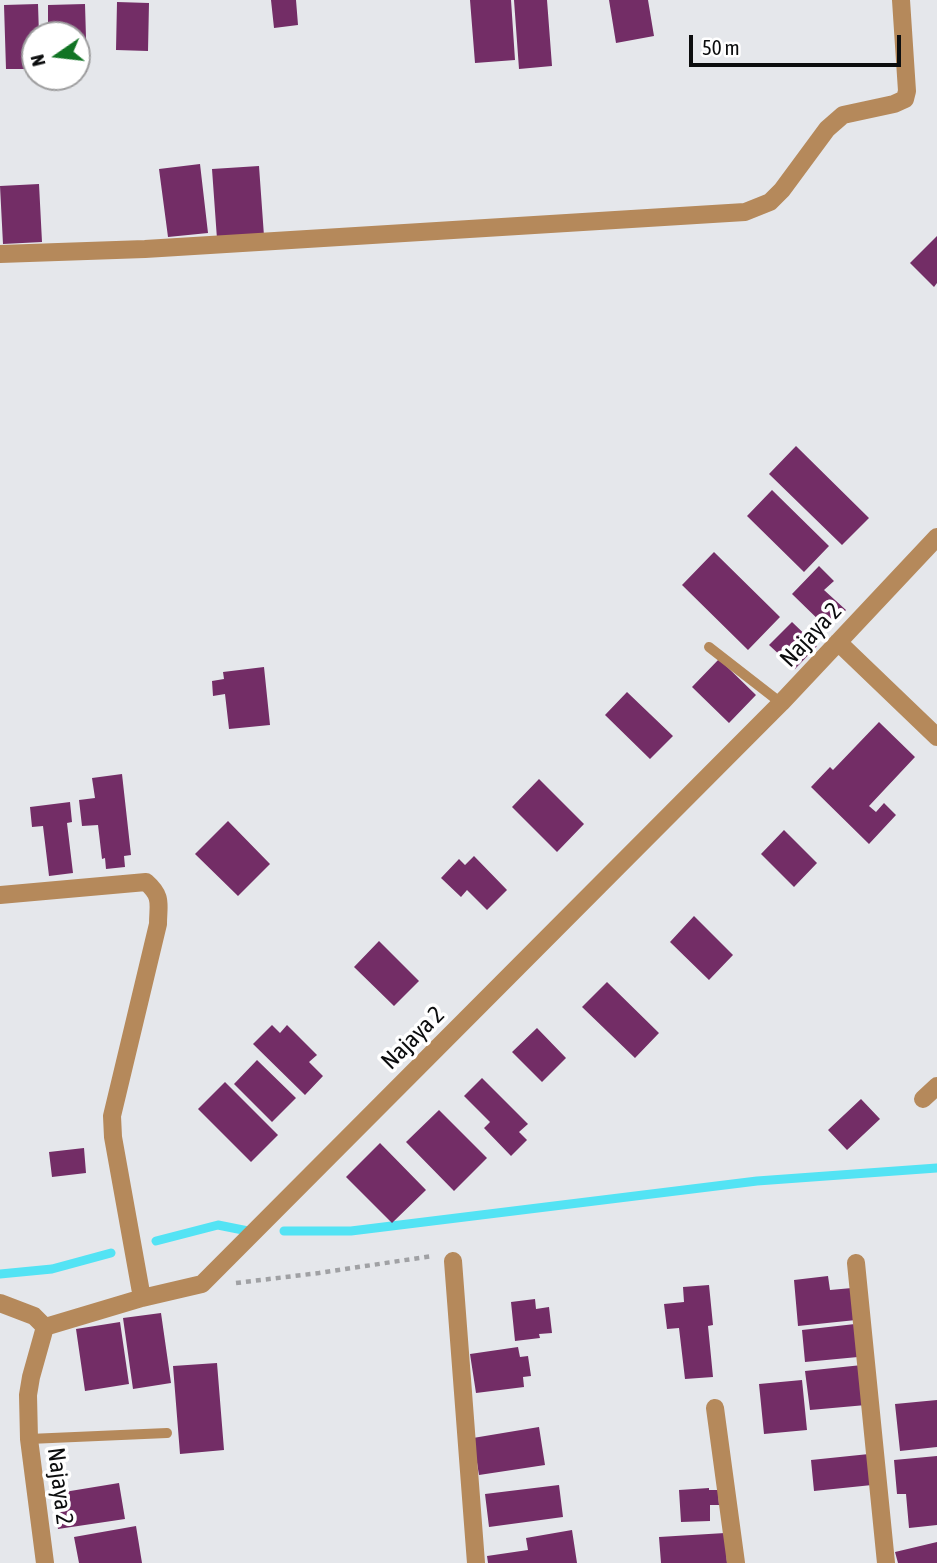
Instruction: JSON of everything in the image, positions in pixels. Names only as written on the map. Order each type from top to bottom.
[{"type":"street","points":[[0,254],[145,249],[745,212],[770,202],[782,190],[827,129],[842,115],[894,104],[905,99],[907,91],[901,0]]},
{"type":"street","name":"Najaya 2","points":[[202,1284],[781,703],[937,537]]},
{"type":"street","points":[[838,642],[937,737]]},
{"type":"street","points":[[0,895],[146,882],[156,891],[158,924],[112,1116],[113,1137],[142,1298]]},
{"type":"street","points":[[923,1099],[937,1086]]},
{"type":"street","points":[[453,1261],[476,1563]]},
{"type":"street","points":[[856,1263],[886,1563]]},
{"type":"street","points":[[0,1304],[34,1316],[45,1327],[142,1298],[202,1284]]},
{"type":"street","name":"Najaya 2","points":[[45,1327],[28,1395],[29,1439],[45,1563]]},
{"type":"street","points":[[715,1408],[736,1563]]},
{"type":"lane","points":[[709,647],[781,703]]},
{"type":"lane","points":[[29,1439],[167,1433]]},
{"type":"path","points":[[202,1284],[251,1282],[429,1256],[453,1261]]},
{"type":"building","points":[[271,0],[296,0],[298,25],[274,28]]},
{"type":"building","points":[[470,0],[511,0],[515,60],[475,63]]},
{"type":"building","points":[[514,0],[547,0],[552,66],[519,69]]},
{"type":"building","points":[[609,0],[648,0],[654,36],[616,43]]},
{"type":"building","points":[[117,2],[149,3],[148,51],[116,50]]},
{"type":"building","points":[[38,4],[39,21],[21,21],[21,69],[6,69],[4,5]]},
{"type":"building","points":[[85,4],[86,21],[48,21],[48,5]]},
{"type":"building","points":[[200,164],[208,233],[168,237],[159,169]]},
{"type":"building","points":[[259,166],[264,236],[217,239],[212,169]]},
{"type":"building","points":[[39,184],[42,242],[3,244],[0,186]]},
{"type":"building","points":[[937,236],[937,283],[934,287],[910,263]]},
{"type":"building","points":[[796,446],[869,518],[842,545],[769,474]]},
{"type":"building","points":[[772,490],[829,546],[804,572],[747,516]]},
{"type":"building","points":[[714,552],[780,617],[748,650],[682,585]]},
{"type":"building","points":[[819,566],[834,581],[824,590],[846,610],[828,629],[792,594]]},
{"type":"building","points":[[792,622],[817,646],[795,669],[769,645]]},
{"type":"building","points":[[719,659],[756,695],[729,723],[692,687]]},
{"type":"building","points":[[264,667],[270,725],[229,729],[225,694],[213,696],[212,681],[224,679],[223,672]]},
{"type":"building","points":[[627,692],[673,736],[650,759],[605,715]]},
{"type":"building","points":[[879,722],[915,757],[869,806],[876,812],[884,803],[896,815],[869,844],[811,787],[830,767],[833,770]]},
{"type":"building","points":[[122,774],[131,855],[124,856],[125,867],[106,869],[105,858],[102,859],[98,825],[82,826],[79,800],[95,798],[92,778]]},
{"type":"building","points":[[539,779],[584,824],[557,852],[512,807]]},
{"type":"building","points":[[70,802],[72,822],[67,823],[73,873],[49,876],[43,826],[32,827],[30,807]]},
{"type":"building","points":[[228,821],[270,864],[238,896],[195,854]]},
{"type":"building","points":[[784,830],[817,863],[794,887],[761,854]]},
{"type":"building","points":[[474,856],[507,890],[487,910],[467,890],[461,897],[441,878],[459,859],[465,865]]},
{"type":"building","points":[[694,916],[733,955],[709,980],[670,942]]},
{"type":"building","points":[[379,941],[419,981],[394,1006],[354,967]]},
{"type":"building","points":[[607,982],[659,1033],[635,1058],[582,1007]]},
{"type":"building","points":[[272,1025],[280,1033],[287,1025],[317,1055],[309,1062],[323,1076],[305,1095],[253,1044]]},
{"type":"building","points":[[537,1028],[566,1058],[542,1082],[512,1052]]},
{"type":"building","points":[[257,1060],[296,1098],[272,1122],[234,1084]]},
{"type":"building","points":[[482,1078],[528,1124],[519,1132],[527,1140],[511,1156],[484,1128],[490,1122],[464,1096]]},
{"type":"building","points":[[225,1082],[278,1135],[251,1162],[198,1109]]},
{"type":"building","points":[[861,1099],[880,1119],[847,1150],[828,1130]]},
{"type":"building","points":[[439,1110],[487,1158],[454,1191],[406,1142]]},
{"type":"building","points":[[380,1143],[426,1190],[392,1223],[346,1177]]},
{"type":"building","points":[[84,1148],[86,1173],[52,1177],[49,1152]]},
{"type":"building","points":[[828,1276],[830,1290],[852,1288],[856,1320],[798,1326],[794,1280]]},
{"type":"building","points":[[709,1285],[713,1325],[708,1326],[713,1377],[685,1379],[679,1328],[667,1329],[664,1304],[684,1302],[683,1287]]},
{"type":"building","points":[[535,1299],[536,1309],[549,1307],[552,1333],[539,1334],[540,1338],[515,1341],[511,1302]]},
{"type":"building","points":[[161,1313],[171,1383],[133,1389],[123,1318]]},
{"type":"building","points":[[120,1322],[129,1384],[85,1391],[76,1329]]},
{"type":"building","points":[[855,1324],[858,1357],[805,1362],[802,1330]]},
{"type":"building","points":[[518,1347],[520,1357],[528,1356],[531,1376],[523,1377],[524,1387],[476,1393],[470,1354]]},
{"type":"building","points":[[217,1363],[224,1450],[180,1454],[173,1366]]},
{"type":"building","points":[[862,1365],[866,1405],[810,1410],[805,1371]]},
{"type":"building","points":[[802,1380],[807,1430],[764,1434],[759,1384]]},
{"type":"building","points":[[937,1400],[937,1447],[900,1451],[895,1404]]},
{"type":"building","points":[[539,1427],[545,1465],[479,1475],[473,1438]]},
{"type":"building","points":[[869,1454],[872,1485],[814,1491],[811,1460]]},
{"type":"building","points":[[937,1456],[937,1525],[909,1528],[906,1494],[897,1494],[894,1460]]},
{"type":"building","points":[[119,1483],[125,1519],[58,1529],[52,1494]]},
{"type":"building","points":[[559,1485],[563,1517],[489,1527],[485,1494]]},
{"type":"building","points":[[679,1490],[718,1490],[719,1505],[710,1505],[710,1521],[681,1522]]},
{"type":"building","points":[[136,1526],[142,1563],[79,1563],[74,1537]]},
{"type":"building","points":[[572,1530],[577,1563],[488,1563],[487,1556],[528,1550],[526,1538]]},
{"type":"building","points":[[725,1533],[727,1563],[661,1563],[659,1537]]},
{"type":"building","points":[[937,1542],[937,1563],[898,1563],[895,1552]]},
{"type":"waterway","points":[[284,1231],[351,1231],[757,1181],[937,1168]]},
{"type":"waterway","points":[[156,1241],[218,1225],[253,1232]]},
{"type":"waterway","points":[[0,1274],[52,1269],[111,1253]]}]
